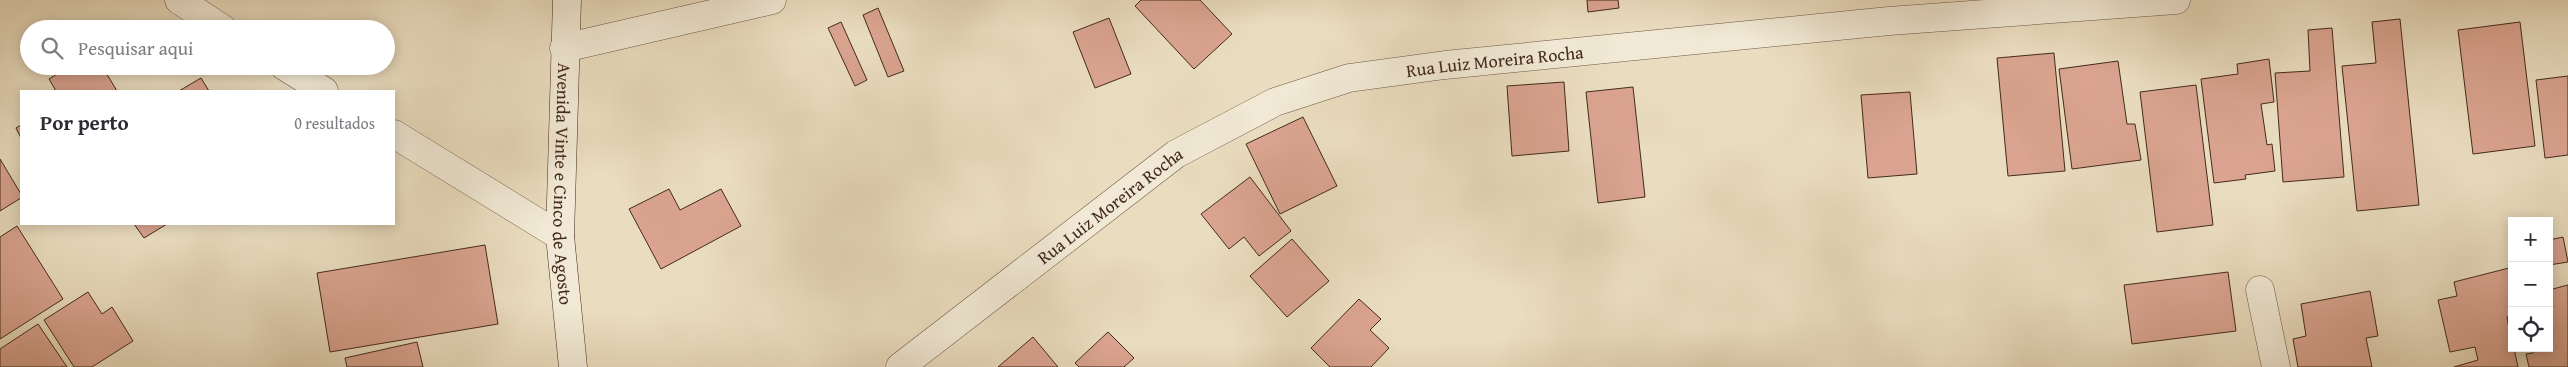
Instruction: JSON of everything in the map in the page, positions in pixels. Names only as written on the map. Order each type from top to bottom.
[{"type":"street","points":[[179,0],[209,20]]},
{"type":"street","name":"Avenida Vinte e Cinco de Agosto","points":[[566,0],[560,236],[573,367]]},
{"type":"street","points":[[564,48],[772,0]]},
{"type":"street","name":"Rua Luiz Moreira Rocha","points":[[900,367],[1176,154],[1275,102],[1349,78],[1445,65],[1889,21],[2176,0]]},
{"type":"street","points":[[298,75],[322,90]]},
{"type":"street","points":[[395,135],[560,236]]},
{"type":"street","points":[[2260,290],[2276,367]]},
{"type":"building","points":[[1141,0],[1200,0],[1232,34],[1194,69],[1135,6]]},
{"type":"building","points":[[1587,0],[1618,0],[1619,8],[1588,12]]},
{"type":"building","points":[[878,8],[904,71],[888,77],[863,15]]},
{"type":"building","points":[[1109,18],[1131,74],[1095,88],[1073,32]]},
{"type":"building","points":[[2400,19],[2419,205],[2357,211],[2342,66],[2376,63],[2372,22]]},
{"type":"building","points":[[841,22],[867,80],[855,86],[828,28]]},
{"type":"building","points":[[2520,22],[2535,146],[2473,154],[2458,30]]},
{"type":"building","points":[[2332,28],[2344,177],[2283,182],[2275,73],[2310,71],[2308,30]]},
{"type":"building","points":[[2054,53],[2065,171],[2008,176],[1997,58]]},
{"type":"building","points":[[2269,59],[2274,102],[2261,104],[2267,145],[2272,144],[2275,171],[2245,175],[2246,179],[2214,183],[2201,79],[2238,74],[2237,64]]},
{"type":"building","points":[[2118,61],[2127,124],[2135,124],[2141,160],[2072,169],[2059,69]]},
{"type":"building","points":[[55,75],[107,75],[116,90],[55,90],[49,79]]},
{"type":"building","points":[[2568,76],[2568,155],[2545,158],[2536,80]]},
{"type":"building","points":[[201,78],[208,90],[181,90]]},
{"type":"building","points":[[1564,82],[1569,151],[1512,156],[1507,86]]},
{"type":"building","points":[[2196,85],[2213,225],[2157,232],[2140,92]]},
{"type":"building","points":[[1633,87],[1645,197],[1598,203],[1586,92]]},
{"type":"building","points":[[1910,92],[1917,174],[1868,178],[1861,95]]},
{"type":"building","points":[[1303,117],[1337,186],[1280,214],[1246,144]]},
{"type":"building","points":[[20,126],[20,136],[16,128]]},
{"type":"building","points":[[0,159],[20,192],[20,199],[0,211]]},
{"type":"building","points":[[1250,177],[1291,231],[1259,256],[1244,237],[1229,249],[1201,214]]},
{"type":"building","points":[[669,189],[680,210],[721,189],[741,226],[661,269],[629,209]]},
{"type":"building","points":[[135,225],[165,225],[144,238]]},
{"type":"building","points":[[17,226],[63,299],[0,339],[0,237]]},
{"type":"building","points":[[2563,237],[2568,262],[2553,264],[2553,239]]},
{"type":"building","points":[[1292,239],[1329,281],[1287,317],[1250,276]]},
{"type":"building","points":[[485,245],[498,324],[330,352],[317,273]]},
{"type":"building","points":[[2508,268],[2508,352],[2515,352],[2518,367],[2454,367],[2478,360],[2475,347],[2450,352],[2438,300],[2457,296],[2454,282]]},
{"type":"building","points":[[2228,272],[2236,331],[2132,344],[2124,285]]},
{"type":"building","points":[[2568,285],[2568,367],[2529,367],[2526,354],[2553,352],[2553,289]]},
{"type":"building","points":[[2370,291],[2378,336],[2366,338],[2372,367],[2298,367],[2293,339],[2306,336],[2301,304]]},
{"type":"building","points":[[88,292],[102,314],[112,307],[133,341],[92,367],[74,367],[44,320]]},
{"type":"building","points":[[1359,299],[1381,319],[1370,330],[1389,348],[1371,367],[1330,367],[1311,348]]},
{"type":"building","points":[[38,324],[67,367],[0,367],[0,349]]},
{"type":"building","points":[[1108,332],[1134,358],[1124,367],[1079,367],[1075,363]]},
{"type":"building","points":[[1033,337],[1058,367],[998,367]]},
{"type":"building","points":[[417,342],[423,367],[347,367],[345,358]]}]
